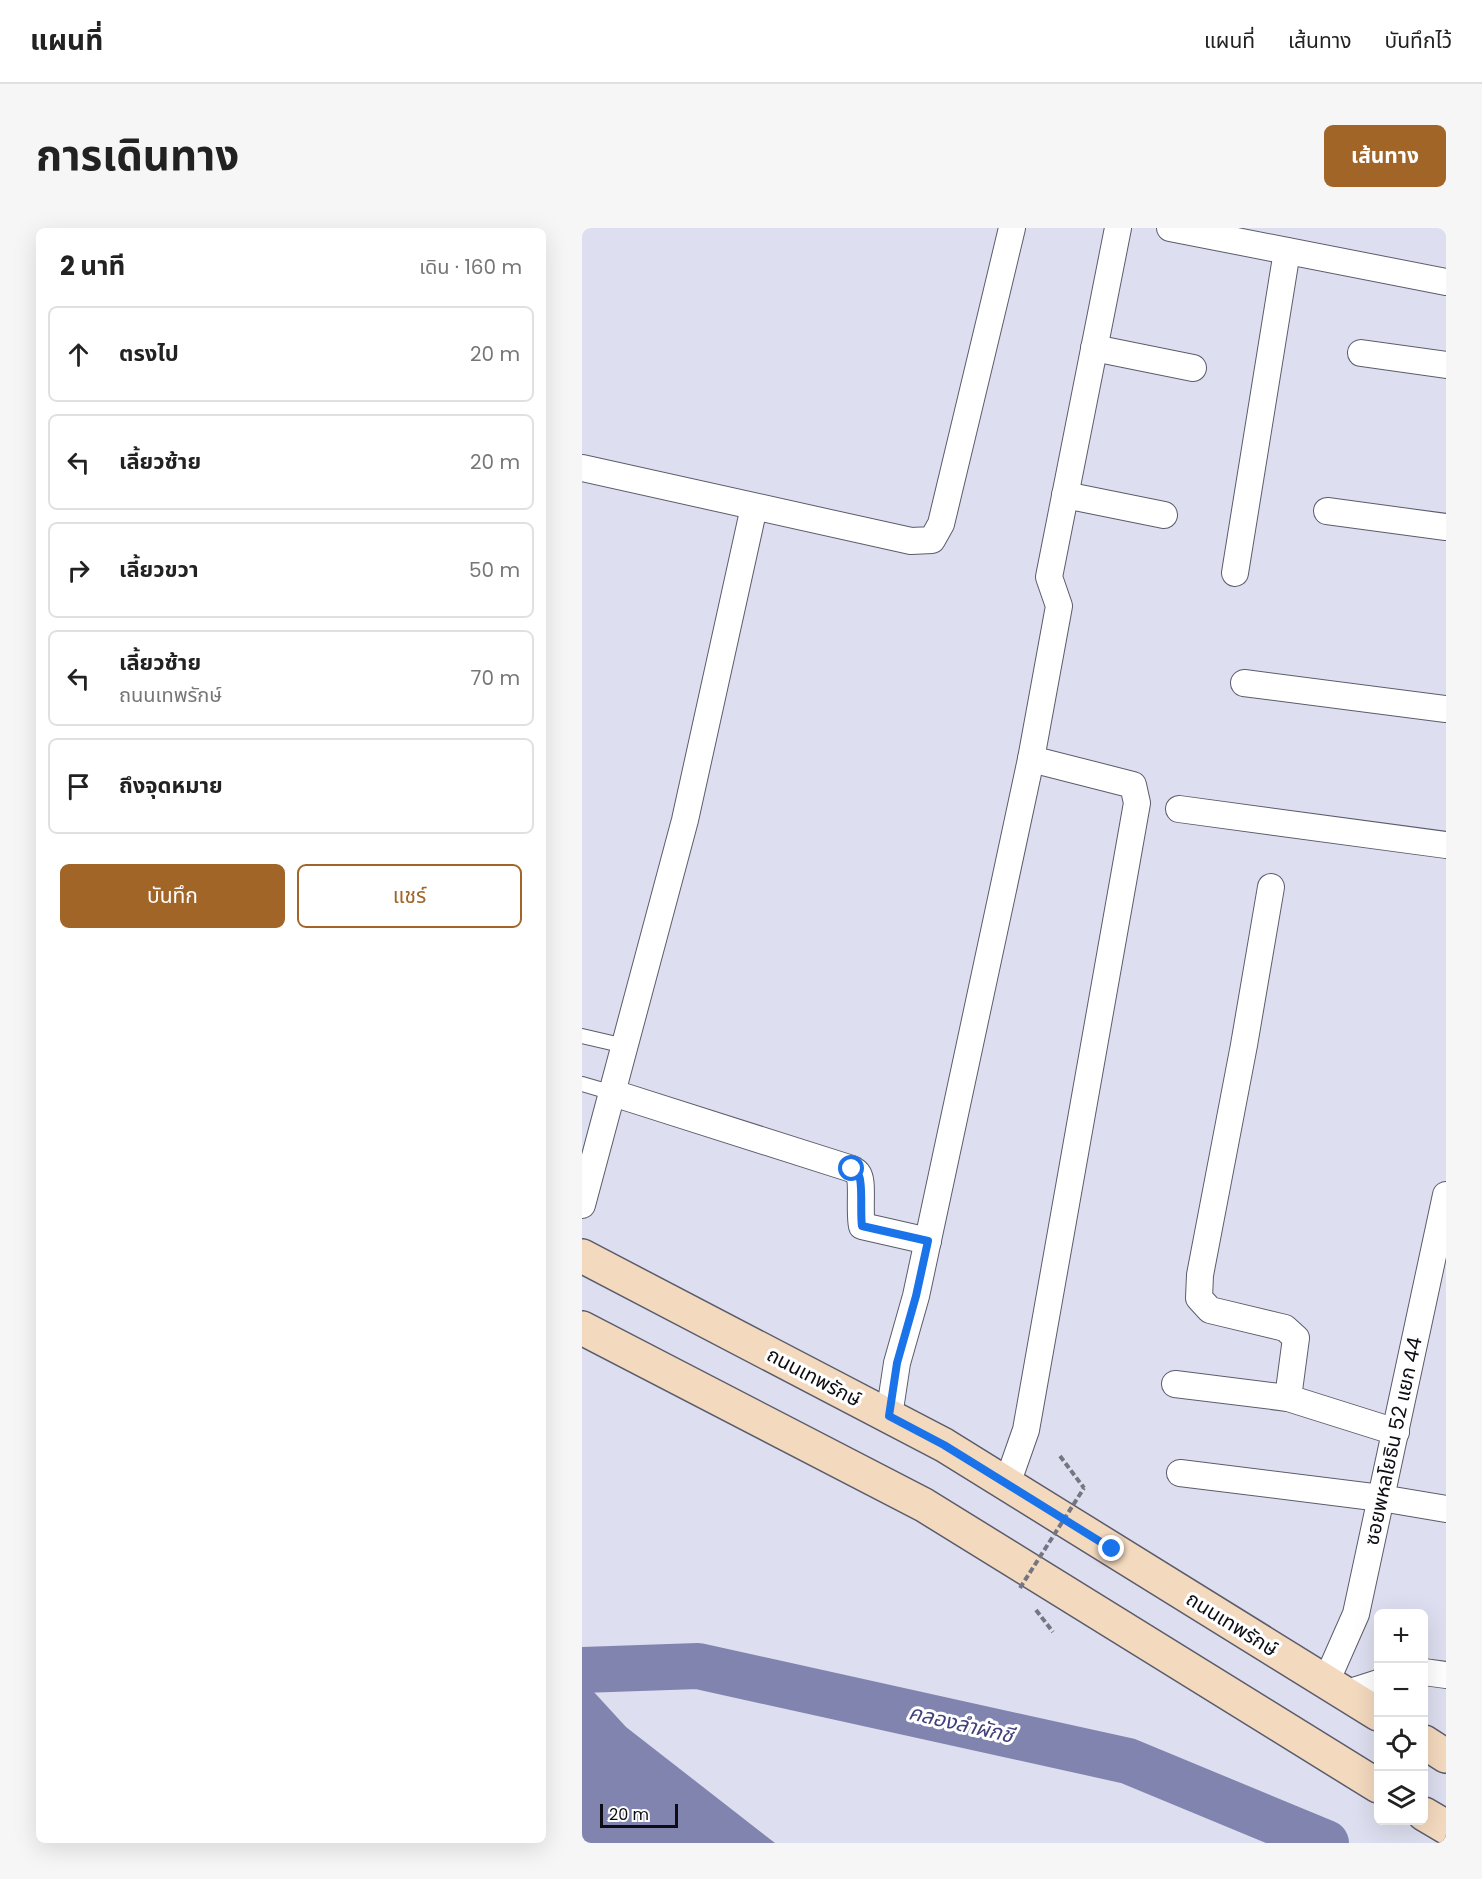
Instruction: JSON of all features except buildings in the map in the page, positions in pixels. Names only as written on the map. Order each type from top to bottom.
[{"type":"main road","name":"ถนนเทพรักษ์","points":[[582,1256],[944,1445],[1374,1712]]},
{"type":"main road","points":[[582,1328],[924,1505],[1374,1784]]},
{"type":"main road","points":[[1428,1745],[1446,1756]]},
{"type":"main road","points":[[1428,1816],[1446,1827]]},
{"type":"street","points":[[582,468],[911,541],[932,540],[942,524],[1012,228]]},
{"type":"street","points":[[889,1416],[897,1363],[916,1296],[1030,759],[1059,606],[1049,577],[1118,228]]},
{"type":"street","points":[[1170,228],[1446,282]]},
{"type":"street","points":[[1235,573],[1287,251]]},
{"type":"street","points":[[1094,348],[1193,368]]},
{"type":"street","points":[[1361,353],[1446,365]]},
{"type":"street","points":[[1065,495],[1164,515]]},
{"type":"street","points":[[582,1204],[685,820],[754,507]]},
{"type":"street","points":[[1327,510],[1446,527]]},
{"type":"street","points":[[1244,683],[1446,709]]},
{"type":"street","points":[[1007,1484],[1026,1430],[1137,803],[1133,785],[1030,759]]},
{"type":"street","points":[[1179,809],[1446,845]]},
{"type":"street","points":[[1271,887],[1244,1045],[1200,1275],[1199,1298],[1210,1310],[1285,1328],[1296,1338],[1288,1398]]},
{"type":"street","points":[[613,1093],[852,1169],[859,1174],[862,1226],[928,1241]]},
{"type":"street","name":"ซอยพหลโยธิน 52 แยก 44","points":[[1335,1688],[1356,1614],[1446,1195]]},
{"type":"street","points":[[1175,1384],[1288,1398],[1396,1432]]},
{"type":"street","points":[[1180,1473],[1381,1498],[1446,1509]]},
{"type":"street","points":[[1428,1673],[1446,1675]]},
{"type":"street","points":[[1335,1688],[1374,1683]]},
{"type":"lane","points":[[582,1036],[625,1046]]},
{"type":"lane","points":[[582,1084],[613,1093]]},
{"type":"path","points":[[1020,1588],[1084,1488],[1060,1456]]},
{"type":"water","points":[[582,1679],[626,1727],[775,1843],[582,1843]]},
{"type":"waterway","name":"คลองลำผักชี","points":[[582,1670],[698,1666],[1128,1761],[1326,1843]]},
{"type":"route","points":[[852,1169],[859,1174],[862,1226],[928,1241],[916,1296],[897,1363],[889,1416],[944,1445],[1112,1549]]}]
